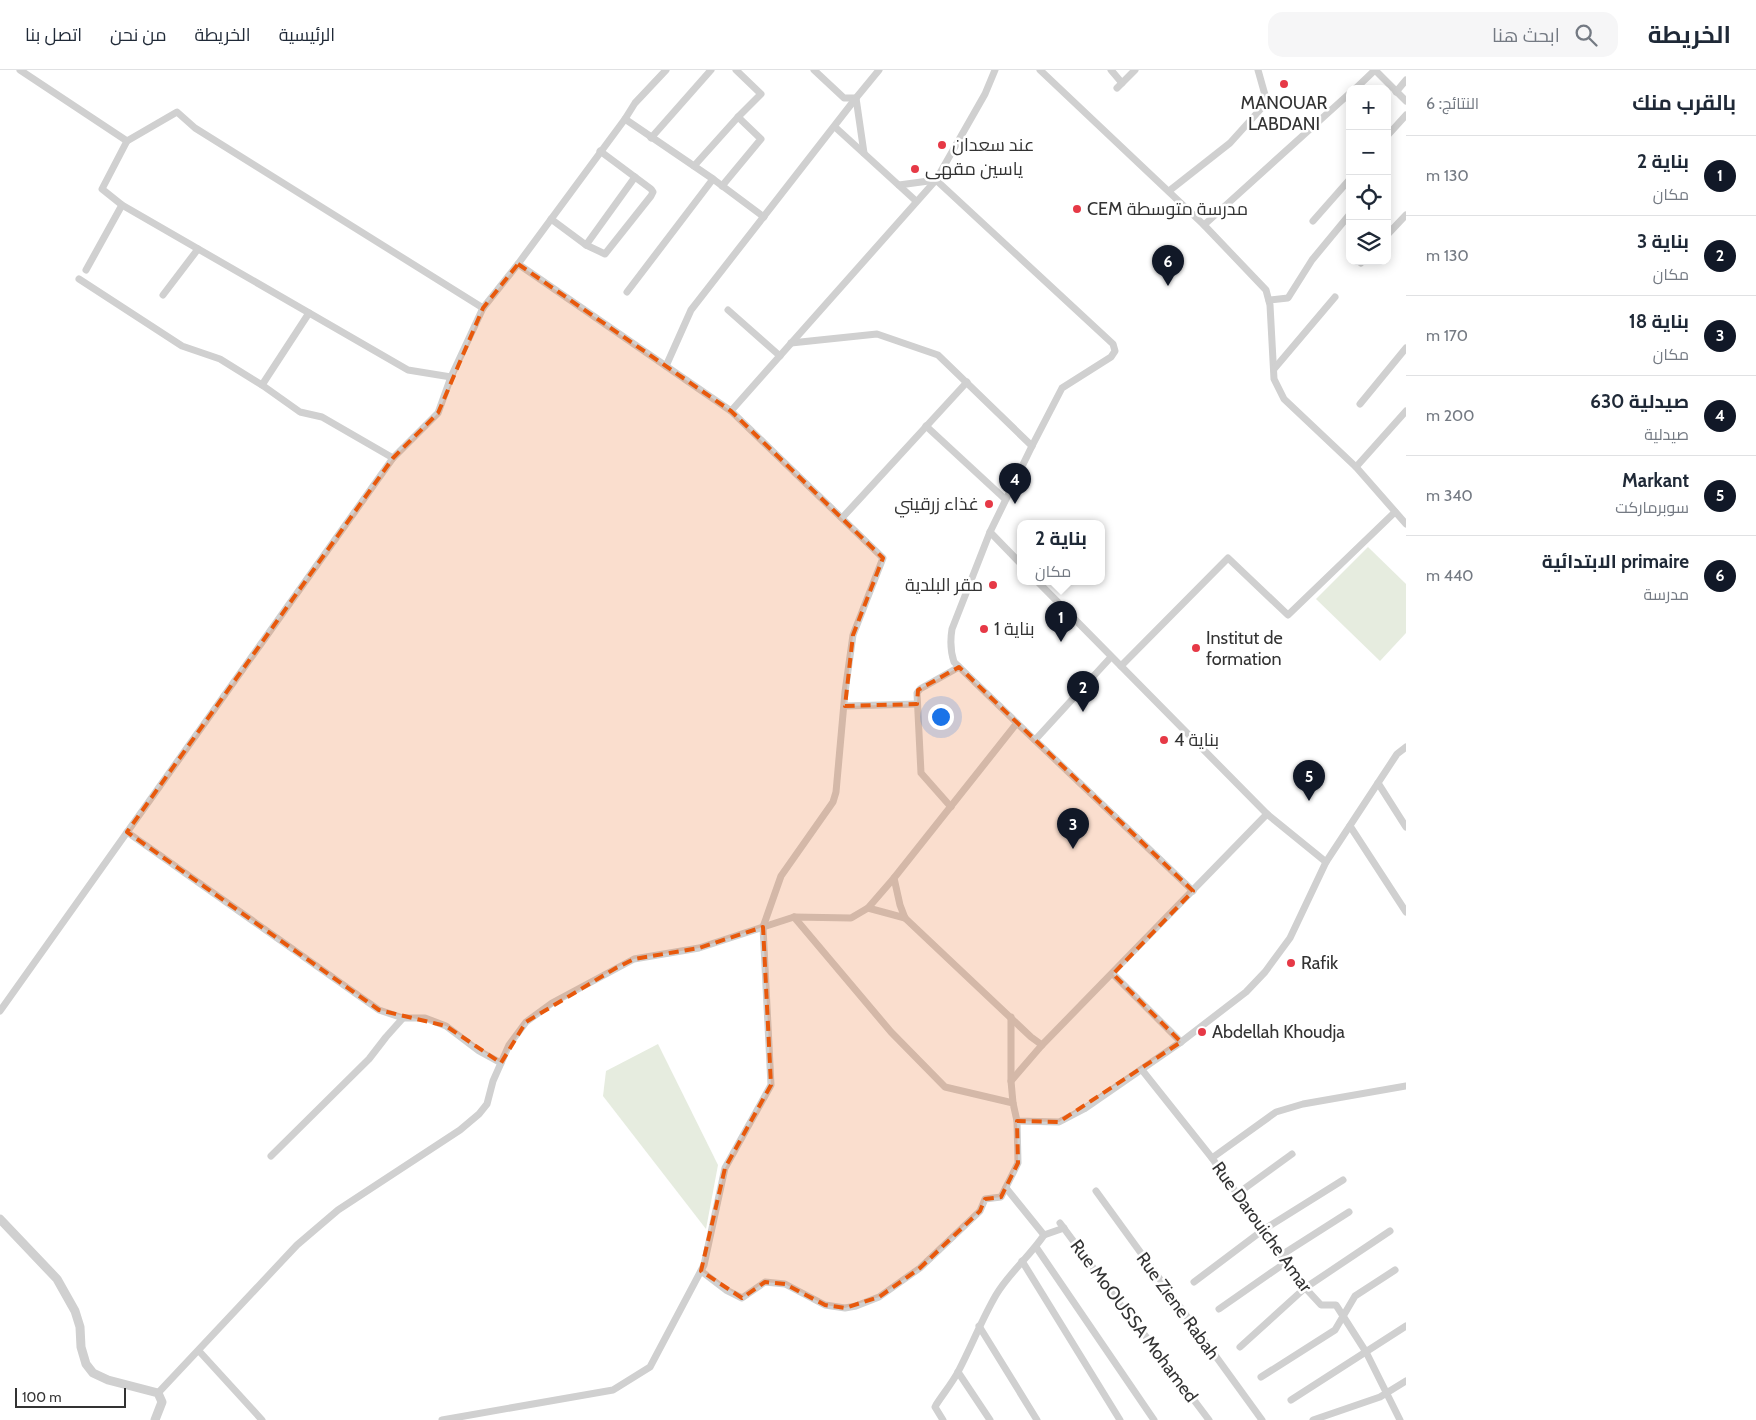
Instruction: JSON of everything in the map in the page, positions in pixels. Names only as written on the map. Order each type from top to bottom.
[{"type":"street","points":[[20,70],[127,140]]},
{"type":"street","points":[[0,1011],[393,458],[438,413],[452,376],[483,308],[518,264],[635,103],[666,70]]},
{"type":"street","points":[[652,138],[711,70]]},
{"type":"street","points":[[694,166],[761,94],[736,70]]},
{"type":"street","points":[[814,70],[844,98],[856,98]]},
{"type":"street","points":[[666,366],[691,310],[879,70]]},
{"type":"street","points":[[731,411],[936,180],[985,94],[996,70]]},
{"type":"street","points":[[1040,70],[1204,225],[1266,290],[1269,300],[1274,379],[1284,398],[1356,467],[1406,524]]},
{"type":"street","points":[[1111,70],[1120,85],[1135,70]]},
{"type":"street","points":[[1169,191],[1230,142],[1267,102],[1258,70]]},
{"type":"street","points":[[1359,85],[1375,70],[1406,101]]},
{"type":"street","points":[[1396,92],[1406,80]]},
{"type":"street","points":[[1204,225],[1346,97]]},
{"type":"street","points":[[856,98],[864,153]]},
{"type":"street","points":[[452,376],[408,370],[122,205],[102,189],[127,140],[177,112],[195,128],[483,308]]},
{"type":"street","points":[[1391,132],[1406,115]]},
{"type":"street","points":[[722,186],[761,139],[738,117]]},
{"type":"street","points":[[625,119],[714,179],[764,217]]},
{"type":"street","points":[[835,127],[916,201]]},
{"type":"street","points":[[551,219],[586,244],[605,254],[651,196],[653,192],[651,189],[600,151]]},
{"type":"street","points":[[586,244],[635,177]]},
{"type":"street","points":[[627,292],[714,179]]},
{"type":"street","points":[[899,185],[936,180]]},
{"type":"street","points":[[936,180],[1113,344],[1115,351],[1111,357],[1062,388],[990,532],[952,629],[950,643],[954,662],[1193,891]]},
{"type":"street","points":[[1312,221],[1346,183]]},
{"type":"street","points":[[86,270],[122,205]]},
{"type":"street","points":[[1391,231],[1406,215]]},
{"type":"street","points":[[1269,300],[1288,298],[1312,260],[1346,219]]},
{"type":"street","points":[[163,295],[198,249]]},
{"type":"street","points":[[442,1420],[613,1390],[650,1367],[701,1271],[704,1265],[724,1168],[770,1085],[763,927],[781,876],[833,802],[836,792],[853,635],[883,558],[731,411],[518,264]]},
{"type":"street","points":[[79,279],[182,346],[220,359],[262,385],[300,412],[322,417],[393,458]]},
{"type":"street","points":[[1274,369],[1335,298]]},
{"type":"street","points":[[728,310],[780,356]]},
{"type":"street","points":[[262,385],[308,313]]},
{"type":"street","points":[[791,343],[877,334],[938,355],[1032,446]]},
{"type":"street","points":[[1360,404],[1406,348]]},
{"type":"street","points":[[842,518],[967,382]]},
{"type":"street","points":[[1356,467],[1406,411]]},
{"type":"street","points":[[926,426],[1005,500]]},
{"type":"street","points":[[1121,666],[1228,558],[1288,615],[1395,512]]},
{"type":"street","points":[[990,532],[1017,560]]},
{"type":"street","points":[[1041,585],[1267,814],[1326,862]]},
{"type":"street","points":[[1034,740],[1111,657]]},
{"type":"street","points":[[951,807],[921,773],[917,704],[918,690],[959,667]]},
{"type":"street","points":[[845,706],[917,704]]},
{"type":"street","points":[[158,1393],[297,1245],[338,1210],[460,1130],[479,1114],[487,1104],[493,1081],[509,1045],[526,1022],[552,1003],[634,959],[699,948],[794,917],[851,918],[868,908],[1017,723]]},
{"type":"street","points":[[1017,1121],[1059,1122],[1084,1109],[1181,1042],[1246,992],[1265,972],[1290,938],[1326,862],[1397,754],[1406,747]]},
{"type":"street","points":[[1378,783],[1406,827]]},
{"type":"street","points":[[1011,1081],[1042,1045],[1267,814]]},
{"type":"street","points":[[1350,826],[1406,912]]},
{"type":"street","points":[[127,832],[379,1010],[403,1018],[425,1018],[446,1026],[479,1051],[501,1063]]},
{"type":"street","points":[[894,878],[900,905],[906,918],[1042,1045]]},
{"type":"street","points":[[868,908],[906,918]]},
{"type":"street","points":[[794,917],[891,1032],[944,1087],[1013,1103]]},
{"type":"street","points":[[1113,974],[1181,1042]]},
{"type":"street","points":[[701,1271],[726,1290],[742,1298],[764,1282],[785,1284],[825,1305],[845,1308],[879,1297],[920,1268],[980,1211],[985,1199],[1001,1197],[1018,1164],[1017,1121],[1011,1081],[1011,1017]]},
{"type":"street","points":[[271,1156],[369,1058],[403,1018]]},
{"type":"street","name":"Rue Darouiche Amar","points":[[1142,1070],[1212,1158],[1280,1256],[1305,1288],[1320,1304],[1336,1305],[1366,1352],[1400,1420]]},
{"type":"street","points":[[1212,1158],[1276,1112],[1303,1104],[1406,1086]]},
{"type":"street","points":[[1237,1194],[1292,1154]]},
{"type":"street","points":[[1194,1282],[1263,1230],[1343,1180]]},
{"type":"street","points":[[943,1420],[935,1407],[958,1372],[997,1293],[1044,1235],[1006,1188]]},
{"type":"street","name":"Rue Ziene Rabah","points":[[1096,1191],[1262,1420]]},
{"type":"street","points":[[1280,1256],[1349,1212]]},
{"type":"street","points":[[0,1219],[58,1279],[75,1311],[80,1327],[81,1347],[86,1364],[93,1373],[108,1380],[158,1393]]},
{"type":"street","name":"Rue MoOUSSA Mohamed","points":[[1044,1235],[1062,1226],[1209,1420]]},
{"type":"street","points":[[1240,1346],[1305,1288],[1390,1231]]},
{"type":"street","points":[[1036,1247],[1154,1420]]},
{"type":"street","points":[[1022,1261],[1120,1420]]},
{"type":"street","points":[[1219,1310],[1285,1262]]},
{"type":"street","points":[[1261,1377],[1335,1330],[1355,1296],[1395,1270]]},
{"type":"street","points":[[980,1326],[1035,1419]]},
{"type":"street","points":[[1291,1400],[1406,1326]]},
{"type":"street","points":[[199,1351],[262,1420]]},
{"type":"street","points":[[958,1372],[990,1420]]},
{"type":"street","points":[[1314,1420],[1387,1394],[1406,1381]]},
{"type":"street","points":[[155,1420],[162,1402],[158,1393]]},
{"type":"highlighted area","points":[[518,264],[731,411],[883,558],[853,635],[845,706],[917,704],[918,690],[959,667],[1193,891],[1113,974],[1181,1042],[1059,1122],[1017,1121],[1018,1163],[1001,1197],[985,1199],[980,1211],[920,1268],[879,1297],[845,1308],[825,1305],[785,1284],[765,1282],[742,1298],[701,1271],[725,1168],[771,1085],[763,927],[699,948],[634,959],[616,968],[526,1022],[501,1063],[446,1026],[379,1010],[127,832],[393,458],[438,413],[483,308]]},
{"type":"shaded area","points":[[1368,547],[1406,584],[1406,633],[1380,661],[1316,599]]},
{"type":"shaded area","points":[[658,1044],[718,1165],[706,1229],[603,1096],[606,1071]]},
{"type":"place","name":"MANOUAR LABDANI","points":[[1284,84]]},
{"type":"place","name":"عند سعدان","points":[[942,145]]},
{"type":"place","name":"ياسين مقهى","points":[[915,169]]},
{"type":"place","name":"CEM مدرسة متوسطة","points":[[1077,209]]},
{"type":"place","name":"primaire الابتدائية","points":[[1168,286]]},
{"type":"place","name":"غذاء زرقيني","points":[[989,504]]},
{"type":"place","name":"صيدلية 630","points":[[1015,504]]},
{"type":"place","name":"مقر البلدية","points":[[993,585]]},
{"type":"place","name":"بناية 1","points":[[984,629]]},
{"type":"place","name":"بناية 2","points":[[1061,642]]},
{"type":"place","name":"Institut de formation","points":[[1196,648]]},
{"type":"place","name":"بناية 3","points":[[1083,712]]},
{"type":"place","name":"بناية 4","points":[[1164,740]]},
{"type":"place","name":"Markant","points":[[1309,801]]},
{"type":"place","name":"بناية 18","points":[[1073,849]]},
{"type":"place","name":"Rafik","points":[[1291,963]]},
{"type":"place","name":"Abdellah Khoudja","points":[[1202,1032]]}]
